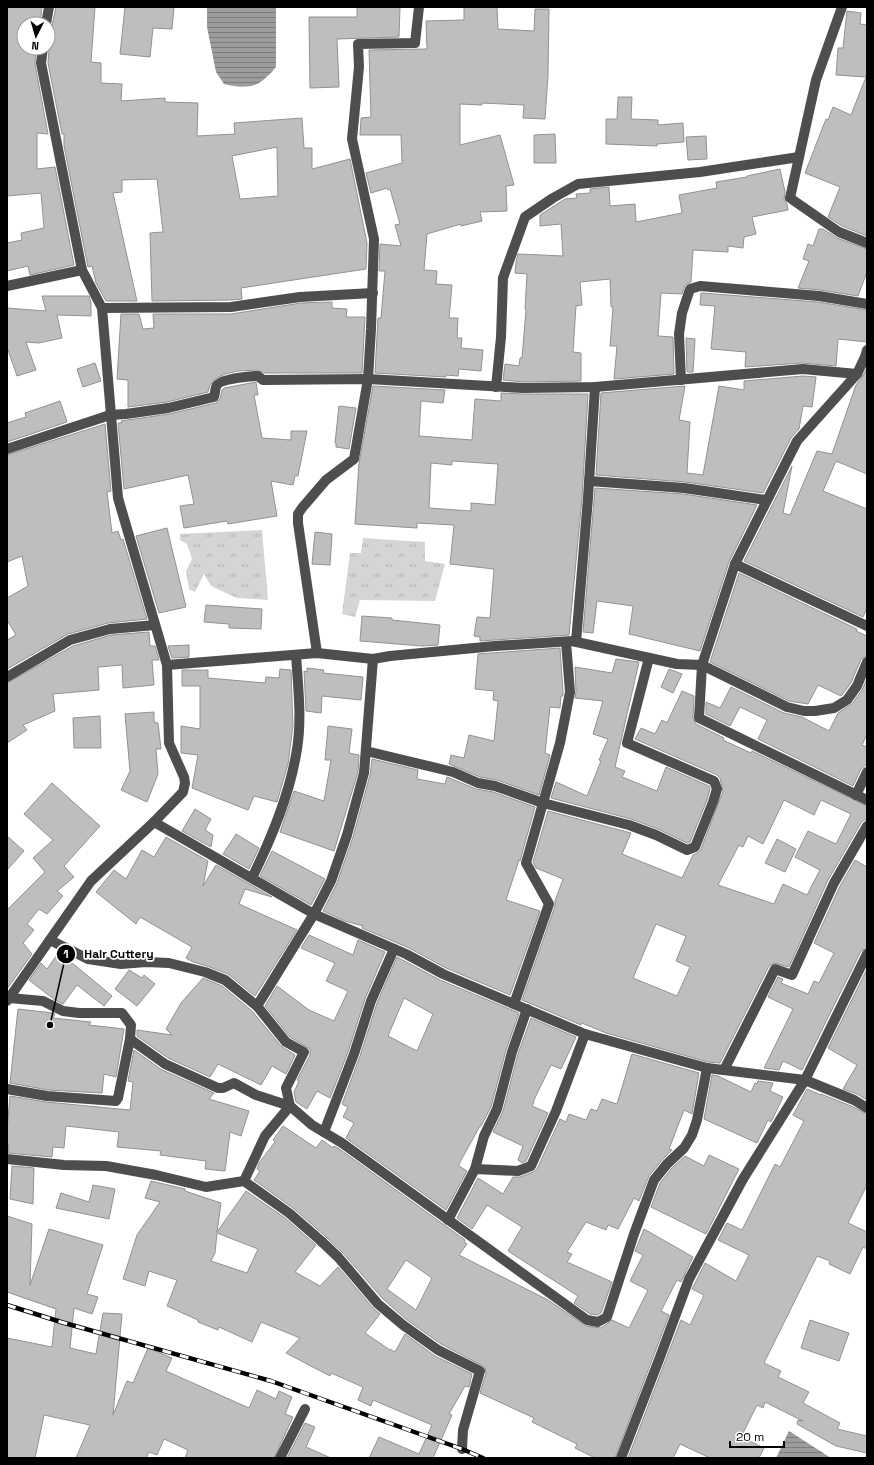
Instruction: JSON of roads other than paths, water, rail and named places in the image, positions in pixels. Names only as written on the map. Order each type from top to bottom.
[{"type":"street","points":[[317,653],[298,523],[298,514],[326,480],[354,459],[368,379],[373,293],[374,239],[352,139],[359,67],[358,44],[415,43],[419,7]]},
{"type":"street","points":[[842,7],[816,80],[790,198],[839,232],[867,243]]},
{"type":"street","points":[[8,1000],[91,881],[154,822],[183,792],[185,783],[184,777],[169,742],[167,664],[118,498],[102,308],[82,270],[41,63],[42,56]]},
{"type":"street","points":[[496,387],[501,337],[503,278],[525,217],[553,198],[578,184],[700,172],[799,157]]},
{"type":"street","points":[[7,286],[82,270]]},
{"type":"street","points":[[681,380],[679,334],[682,313],[690,289],[700,286],[745,289],[819,296],[867,304]]},
{"type":"street","points":[[102,308],[231,307],[300,297],[373,293]]},
{"type":"street","points":[[867,350],[857,374],[797,440],[735,564],[702,665],[699,718],[867,800]]},
{"type":"street","points":[[7,449],[110,415],[168,408],[214,397],[218,384],[227,380],[255,376],[258,376],[264,380],[368,379],[524,388],[595,387],[803,369],[857,374]]},
{"type":"street","points":[[514,1004],[549,904],[526,863],[560,743],[570,692],[571,642],[589,481],[595,387]]},
{"type":"street","points":[[589,481],[684,488],[766,500]]},
{"type":"street","points":[[735,564],[867,626]]},
{"type":"street","points":[[7,677],[70,640],[110,629],[155,625]]},
{"type":"street","points":[[167,664],[317,653],[373,659],[495,646],[571,642],[677,664],[702,665],[787,706],[804,711],[815,711],[834,708],[847,700],[858,686],[867,662]]},
{"type":"street","points":[[252,878],[266,850],[288,792],[297,748],[299,712],[296,655]]},
{"type":"street","points":[[366,751],[453,772],[478,782],[495,786],[544,803],[636,828],[656,835],[688,850],[695,847],[717,789],[714,781],[627,743],[649,658]]},
{"type":"street","points":[[257,1006],[314,914],[331,880],[347,835],[364,773],[373,659]]},
{"type":"street","points":[[856,795],[867,772]]},
{"type":"street","points":[[154,822],[314,914],[394,949],[443,974],[585,1034],[706,1068],[805,1080],[854,1100],[867,1108]]},
{"type":"street","points":[[724,1070],[775,969],[792,975],[834,882],[867,826]]},
{"type":"street","points":[[50,940],[88,959],[121,964],[146,962],[169,963],[205,972],[225,980],[257,1006],[286,1042],[304,1052],[286,1088],[290,1106]]},
{"type":"street","points":[[324,1132],[354,1054],[371,1001],[394,949]]},
{"type":"street","points":[[621,1458],[689,1279],[743,1180],[805,1080],[867,954]]},
{"type":"street","points":[[7,1089],[47,1096],[116,1101],[118,1098],[130,1039],[131,1025],[122,1013],[63,1011],[43,1000],[8,1000]]},
{"type":"street","points":[[448,1220],[476,1169],[484,1136],[497,1109],[512,1052],[527,1010]]},
{"type":"street","points":[[476,1169],[518,1171],[531,1166],[556,1111],[585,1034]]},
{"type":"street","points":[[130,1039],[165,1064],[218,1088],[223,1088],[234,1083],[256,1094],[290,1106],[312,1125],[342,1143],[587,1320],[598,1322],[607,1317],[631,1242],[654,1180],[667,1164],[684,1148],[692,1135],[697,1120],[706,1068]]},
{"type":"street","points":[[244,1181],[265,1136],[290,1106]]},
{"type":"street","points":[[7,1159],[64,1165],[106,1166],[156,1175],[206,1187],[244,1181],[289,1212],[320,1240],[338,1257],[378,1304],[403,1325],[438,1350],[480,1371],[463,1430],[462,1449]]},
{"type":"street","points":[[280,1458],[306,1409]]},
{"type":"railway","points":[[7,1305],[61,1322],[271,1381],[462,1449],[483,1458]]},
{"type":"place","name":"Hair Cuttery","points":[[50,1025]]}]
